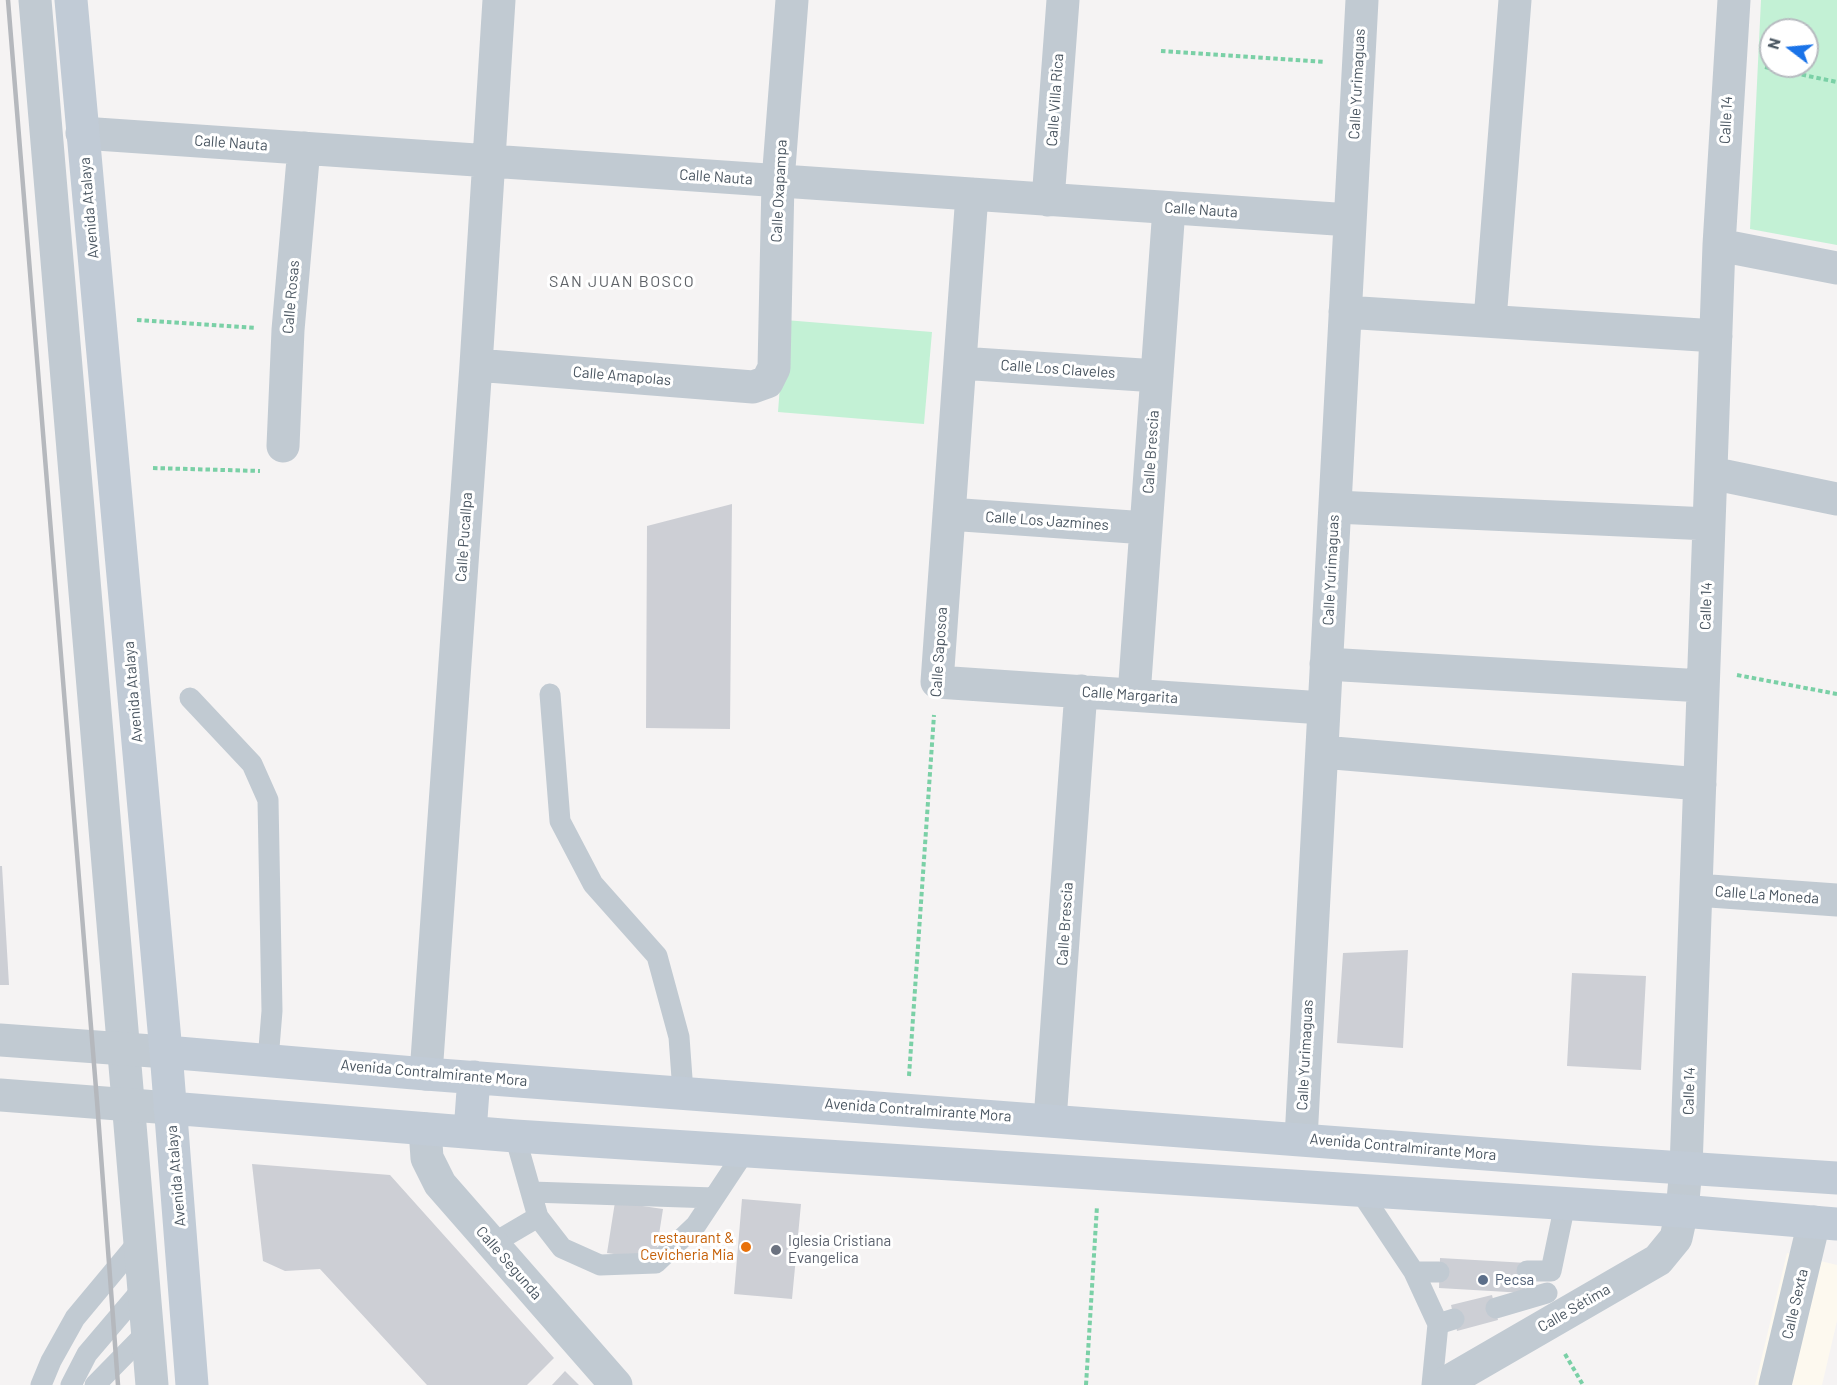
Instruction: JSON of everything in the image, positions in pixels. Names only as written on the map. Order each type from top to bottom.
[{"type":"main road","name":"Avenida Atalaya","points":[[71,0],[166,1052],[192,1385]]},
{"type":"main road","name":"Avenida Contralmirante Mora","points":[[166,1052],[426,1074],[1592,1162],[1837,1178]]},
{"type":"main road","points":[[470,1132],[474,1077]]},
{"type":"main road","points":[[170,1108],[515,1136],[1682,1211],[1826,1223]]},
{"type":"street","points":[[35,0],[152,1385]]},
{"type":"street","name":"Calle Pucallpa","points":[[426,1074],[476,365],[499,0]]},
{"type":"street","name":"Calle Oxapampa","points":[[767,382],[774,368],[778,181],[792,0]]},
{"type":"street","name":"Calle Villa Rica","points":[[1048,200],[1063,0]]},
{"type":"street","name":"Calle Yurimaguas","points":[[1301,1139],[1362,0]]},
{"type":"street","points":[[1490,320],[1515,0]]},
{"type":"street","name":"Calle 14","points":[[1682,1211],[1686,1168],[1719,245],[1734,0]]},
{"type":"street","name":"Calle Nauta","points":[[82,133],[1350,220]]},
{"type":"street","name":"Calle Rosas","points":[[283,446],[288,330],[304,148]]},
{"type":"street","name":"Calle Saposoa","points":[[937,682],[972,194]]},
{"type":"street","name":"Calle Brescia","points":[[1134,695],[1169,208]]},
{"type":"street","points":[[1719,245],[1837,268]]},
{"type":"street","points":[[1345,312],[1716,336]]},
{"type":"street","name":"Calle Los Claveles","points":[[960,363],[1157,376]]},
{"type":"street","name":"Calle Amapolas","points":[[476,365],[753,387],[767,382]]},
{"type":"street","points":[[1711,473],[1837,499]]},
{"type":"street","points":[[1335,507],[1709,524]]},
{"type":"street","name":"Calle Los Jazmines","points":[[949,514],[1146,528]]},
{"type":"street","points":[[1326,664],[1704,677]]},
{"type":"street","name":"Calle Margarita","points":[[937,682],[1323,708]]},
{"type":"street","name":"Calle Brescia","points":[[1050,1120],[1082,692]]},
{"type":"street","points":[[1322,752],[1700,784]]},
{"type":"street","name":"Calle La Moneda","points":[[1696,890],[1837,900]]},
{"type":"street","name":"Avenida Contralmirante Mora","points":[[0,1041],[166,1052]]},
{"type":"street","points":[[0,1095],[170,1108]]},
{"type":"street","name":"Calle Segunda","points":[[425,1129],[427,1158],[440,1184],[616,1385]]},
{"type":"street","name":"Calle Sétima","points":[[1442,1385],[1554,1304],[1658,1260],[1676,1239],[1682,1211]]},
{"type":"street","name":"Calle Sexta","points":[[1775,1385],[1826,1223]]},
{"type":"lane","points":[[550,694],[560,821],[593,884],[657,956],[679,1037],[683,1092]]},
{"type":"lane","points":[[190,698],[252,764],[268,800],[272,1011],[268,1060]]},
{"type":"lane","points":[[515,1136],[538,1217],[562,1248],[600,1265],[656,1263],[696,1225],[745,1151]]},
{"type":"lane","points":[[1360,1191],[1447,1322],[1432,1385]]},
{"type":"lane","points":[[531,1192],[714,1198]]},
{"type":"lane","points":[[1496,1308],[1554,1304],[1551,1271],[1565,1204]]},
{"type":"lane","points":[[492,1244],[538,1217]]},
{"type":"lane","points":[[41,1385],[51,1361],[75,1318],[140,1240]]},
{"type":"lane","points":[[1527,1271],[1551,1271]]},
{"type":"lane","points":[[1414,1272],[1439,1272]]},
{"type":"lane","points":[[71,1385],[87,1353],[144,1287]]},
{"type":"lane","points":[[95,1385],[148,1331]]},
{"type":"path","points":[[1161,51],[1358,64]]},
{"type":"path","points":[[1729,59],[1837,82]]},
{"type":"path","points":[[136,320],[288,330]]},
{"type":"path","points":[[153,468],[282,472],[283,446]]},
{"type":"path","points":[[1704,677],[1837,694]]},
{"type":"path","name":"Calle Saposoa","points":[[907,1110],[937,682]]},
{"type":"path","points":[[1086,1385],[1099,1174]]},
{"type":"shaded area","points":[[1787,1253],[1837,1265],[1837,1321],[1822,1385],[1755,1385]]},
{"type":"green space","points":[[1761,0],[1837,0],[1837,245],[1750,229],[1759,42],[1759,78],[1819,78],[1819,18],[1760,18]]},
{"type":"green space","points":[[785,320],[932,332],[924,424],[778,412]]},
{"type":"building","points":[[732,504],[730,729],[646,728],[647,526]]},
{"type":"building","points":[[0,866],[2,866],[9,985],[0,985]]},
{"type":"building","points":[[1408,950],[1403,1048],[1337,1043],[1343,953]]},
{"type":"building","points":[[1572,973],[1646,976],[1641,1070],[1567,1066]]},
{"type":"building","points":[[252,1164],[390,1175],[554,1358],[527,1385],[427,1385],[320,1269],[285,1271],[263,1261]]},
{"type":"building","name":"Iglesia Cristiana Evangelica","points":[[742,1199],[801,1204],[792,1299],[734,1294]]},
{"type":"building","points":[[615,1202],[663,1209],[655,1260],[607,1253]]},
{"type":"building","name":"Pecsa","points":[[1440,1258],[1527,1263],[1525,1293],[1439,1288]]},
{"type":"building","points":[[1492,1295],[1498,1320],[1457,1331],[1451,1305]]},
{"type":"building","points":[[565,1371],[579,1385],[552,1385]]},
{"type":"railway","points":[[8,0],[118,1385]]},
{"type":"place","name":"restaurant & Cevicheria Mia","points":[[746,1247]]},
{"type":"place","name":"Iglesia Cristiana Evangelica","points":[[776,1250]]},
{"type":"place","name":"Pecsa","points":[[1483,1280]]},
{"type":"district","name":"SAN JUAN BOSCO","points":[[622,282]]}]
